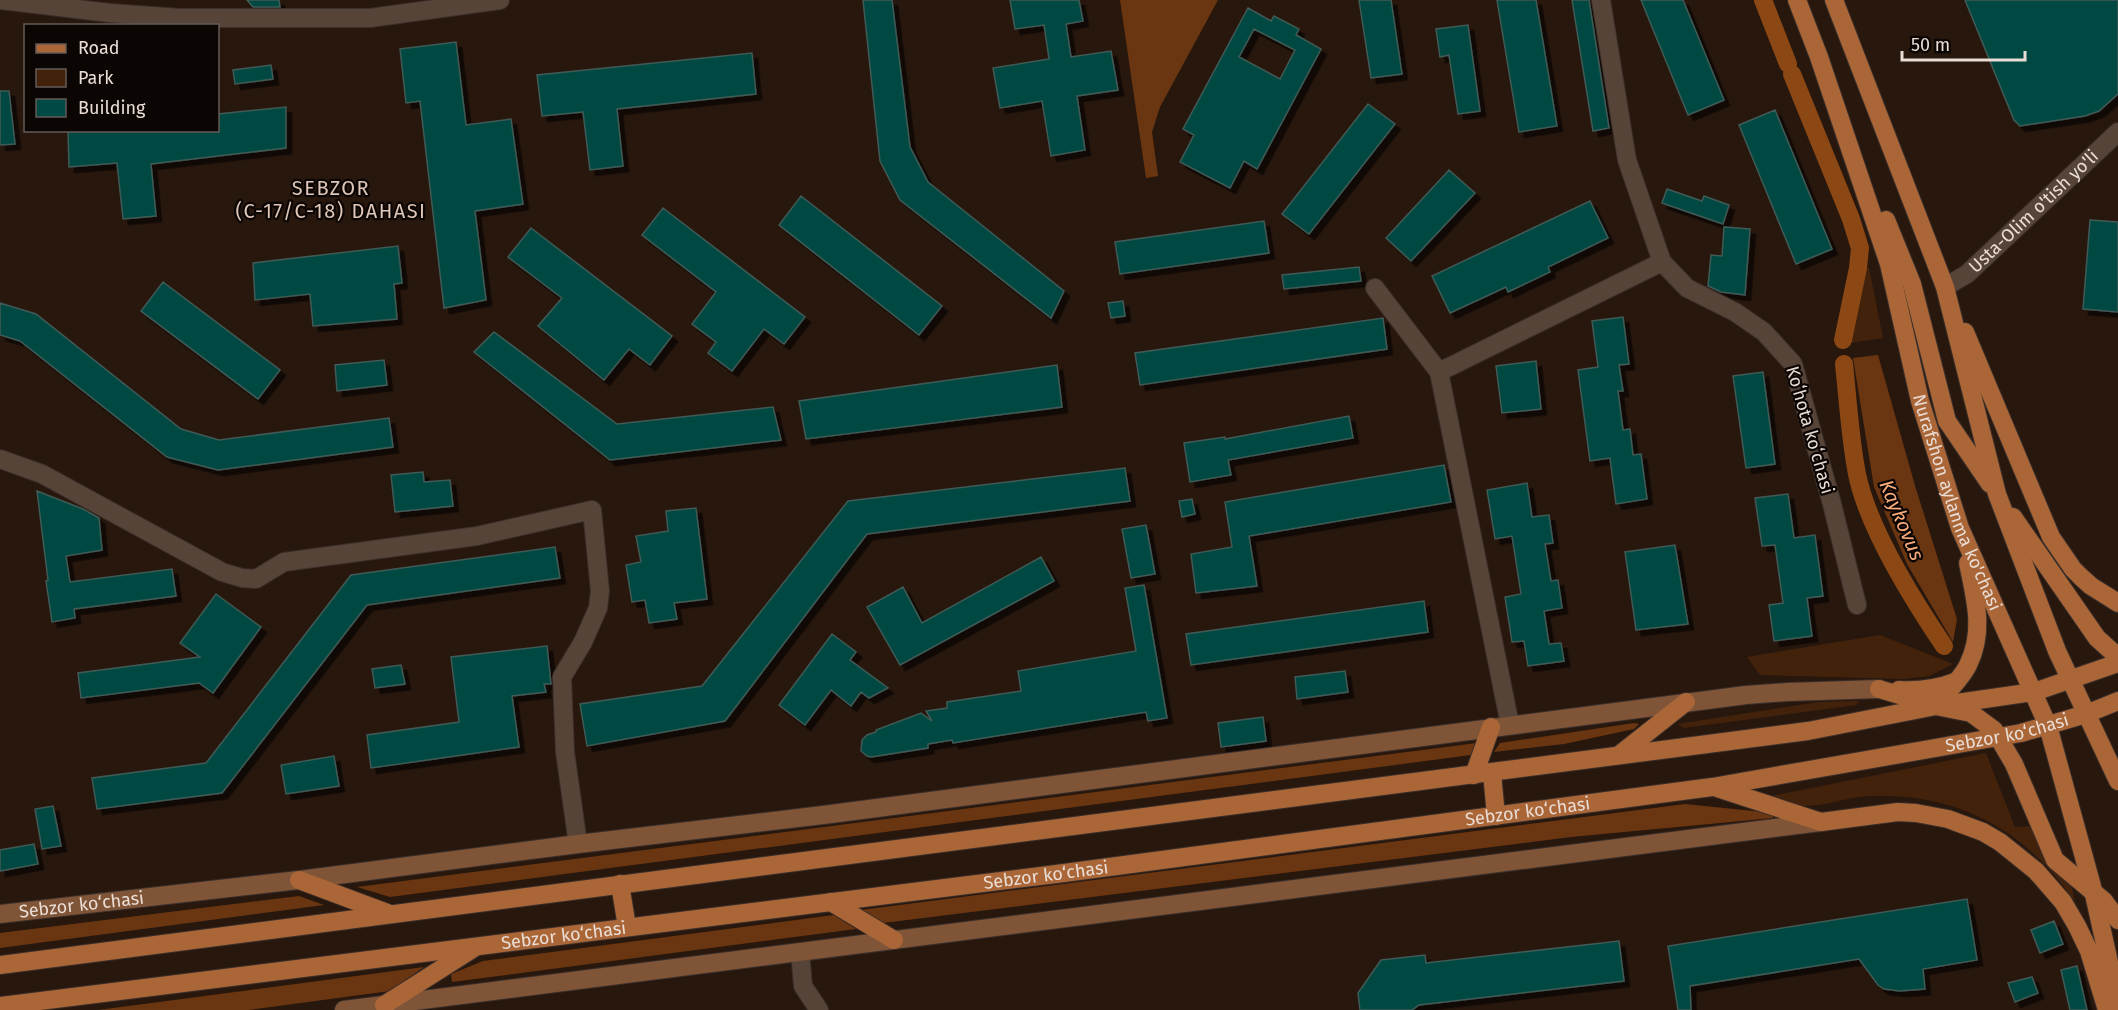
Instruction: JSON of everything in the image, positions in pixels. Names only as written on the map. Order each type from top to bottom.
[{"type":"main road","name":"Nurafshon aylanma ko'chasi","points":[[1797,0],[1819,57],[1889,264],[1920,401],[1960,528],[2048,726],[2092,890],[2118,1003]]},
{"type":"main road","points":[[1834,0],[1945,287],[2051,537],[2073,569],[2091,586],[2118,603]]},
{"type":"main road","points":[[1819,57],[1912,284],[1947,421],[2097,638],[2118,657]]},
{"type":"main road","points":[[1945,287],[1997,494],[2057,651],[2118,781]]},
{"type":"main road","points":[[1936,706],[1968,665],[1976,641],[1978,626],[1974,592],[1960,528]]},
{"type":"main road","name":"Sebzor ko‘chasi","points":[[0,965],[1808,731],[1936,706],[2034,692],[2118,663]]},
{"type":"main road","points":[[1879,689],[1923,690],[1955,682]]},
{"type":"main road","points":[[1879,689],[1936,706],[1971,713],[1987,723],[2000,737],[2014,764],[2055,860],[2104,901],[2118,920]]},
{"type":"main road","name":"Sebzor ko‘chasi","points":[[0,1006],[831,902],[1712,787],[2000,737],[2048,726],[2118,701]]},
{"type":"main road","points":[[1619,756],[1686,702]]},
{"type":"main road","points":[[1474,775],[1491,727]]},
{"type":"main road","points":[[1492,772],[1496,816]]},
{"type":"main road","points":[[1712,787],[1821,822],[1898,812],[1916,813],[1948,819],[1983,832],[2000,842],[2036,871],[2063,902],[2089,951],[2107,1010]]},
{"type":"main road","points":[[299,880],[395,915]]},
{"type":"main road","points":[[620,884],[627,927]]},
{"type":"main road","points":[[831,902],[894,940]]},
{"type":"main road","points":[[384,1005],[477,945]]},
{"type":"street","points":[[1,0],[110,13],[180,18],[370,18],[500,0]]},
{"type":"street","name":"Koʻhota koʻchasi","points":[[1601,0],[1627,160],[1662,262],[1687,288],[1735,312],[1764,332],[1793,364],[1857,605]]},
{"type":"street","name":"Usta-Olim o'tish yo'li","points":[[1945,287],[1967,274],[2118,132]]},
{"type":"street","points":[[1439,372],[1662,262]]},
{"type":"street","points":[[1375,288],[1439,372],[1510,725]]},
{"type":"street","points":[[0,459],[42,474],[222,572],[242,578],[256,579],[284,561],[477,536],[592,510],[600,591],[598,608],[583,642],[562,677],[565,752],[578,844]]},
{"type":"street","name":"Sebzor ko‘chasi","points":[[0,914],[299,880],[811,816],[1686,702],[1788,692],[1879,689]]},
{"type":"street","points":[[344,1010],[1821,822]]},
{"type":"street","points":[[800,952],[803,986],[819,1010]]},
{"type":"green space","points":[[1862,268],[1869,268],[1883,338],[1851,343],[1849,332]]},
{"type":"green space","points":[[1880,635],[1953,664],[1929,676],[1904,679],[1760,675],[1747,657]]},
{"type":"green space","points":[[1859,701],[1856,705],[1684,728],[1677,724],[1819,702]]},
{"type":"green space","points":[[1986,753],[2015,827],[2032,826],[2051,866],[2072,888],[2075,902],[2035,855],[2012,836],[1961,809],[1933,801],[1903,797],[1871,796],[1807,806],[1772,796]]},
{"type":"shaded area","points":[[1120,0],[1218,0],[1160,107],[1152,132],[1158,176],[1146,178]]},
{"type":"shaded area","points":[[1878,355],[1916,489],[1957,619],[1953,642],[1907,564],[1874,487],[1853,358]]},
{"type":"shaded area","points":[[1639,724],[1634,729],[1564,744],[1494,752],[1500,743]]},
{"type":"shaded area","points":[[1477,743],[1471,755],[390,897],[357,887]]},
{"type":"shaded area","points":[[1685,804],[1773,813],[1773,818],[1571,837],[883,923],[861,910]]},
{"type":"shaded area","points":[[299,896],[324,905],[0,948],[0,933]]},
{"type":"shaded area","points":[[834,915],[856,929],[452,982],[451,974],[483,961]]},
{"type":"shaded area","points":[[424,967],[390,991],[249,1010],[98,1010]]},
{"type":"building","points":[[247,0],[279,0],[280,7],[253,7]]},
{"type":"building","points":[[863,0],[892,0],[910,147],[928,182],[1064,291],[1051,318],[900,200],[880,161]]},
{"type":"building","points":[[1010,0],[1079,0],[1083,21],[1066,24],[1071,57],[1111,51],[1118,90],[1077,96],[1085,150],[1051,156],[1042,101],[1000,108],[993,68],[1049,59],[1044,25],[1015,29]]},
{"type":"building","points":[[1359,0],[1391,0],[1402,74],[1371,78]]},
{"type":"building","points":[[1497,0],[1536,0],[1557,126],[1519,132]]},
{"type":"building","points":[[1572,0],[1589,0],[1609,128],[1593,131]]},
{"type":"building","points":[[1641,0],[1683,0],[1724,100],[1688,115]]},
{"type":"building","points":[[1965,0],[2118,0],[2118,94],[2099,111],[2085,116],[2020,126],[2014,120]]},
{"type":"building","points":[[1248,8],[1271,21],[1274,16],[1299,29],[1296,35],[1321,49],[1257,169],[1244,161],[1230,188],[1180,162],[1194,135],[1183,129]],"holes":[[[1254,29],[1295,50],[1280,79],[1239,57]]]},
{"type":"building","points":[[1468,25],[1480,111],[1458,114],[1449,55],[1440,57],[1436,29]]},
{"type":"building","points":[[456,42],[466,125],[511,119],[523,204],[475,211],[486,300],[444,308],[420,101],[406,103],[400,49]]},
{"type":"building","points":[[752,53],[756,94],[617,109],[623,166],[590,170],[583,112],[542,116],[537,75]]},
{"type":"building","points":[[271,65],[273,79],[235,84],[233,70]]},
{"type":"building","points":[[0,91],[9,91],[15,144],[0,145]]},
{"type":"building","points":[[1368,104],[1395,124],[1309,234],[1282,214]]},
{"type":"building","points":[[286,107],[286,148],[151,164],[156,216],[123,219],[117,163],[69,167],[68,132],[219,132],[219,114]]},
{"type":"building","points":[[1775,110],[1832,249],[1796,264],[1739,125]]},
{"type":"building","points":[[1449,170],[1475,193],[1411,261],[1386,238]]},
{"type":"building","points":[[1667,189],[1702,201],[1704,196],[1729,205],[1723,224],[1662,203]]},
{"type":"building","points":[[801,196],[942,306],[919,335],[779,225]]},
{"type":"building","points":[[1590,201],[1608,238],[1548,267],[1550,272],[1508,292],[1506,287],[1450,313],[1432,276]]},
{"type":"building","points":[[663,208],[805,317],[784,344],[764,329],[732,371],[708,353],[716,342],[692,324],[716,292],[642,235]]},
{"type":"building","points":[[2090,220],[2118,222],[2118,312],[2083,309]]},
{"type":"building","points":[[1264,221],[1269,253],[1120,274],[1115,242]]},
{"type":"building","points":[[1724,227],[1750,229],[1745,295],[1721,292],[1708,286],[1711,255],[1722,256]]},
{"type":"building","points":[[531,228],[672,336],[650,365],[629,349],[604,380],[538,326],[562,298],[508,257]]},
{"type":"building","points":[[398,246],[402,283],[394,284],[397,319],[313,326],[310,294],[255,300],[253,263]]},
{"type":"building","points":[[1359,267],[1361,281],[1284,289],[1282,275]]},
{"type":"building","points":[[163,282],[280,370],[258,399],[141,311]]},
{"type":"building","points":[[1123,301],[1125,316],[1111,318],[1108,303]]},
{"type":"building","points":[[0,303],[36,314],[181,429],[219,440],[389,418],[393,447],[218,470],[167,457],[20,341],[0,335]]},
{"type":"building","points":[[1623,317],[1629,364],[1619,365],[1623,391],[1618,391],[1623,430],[1630,429],[1633,455],[1641,454],[1647,499],[1616,504],[1610,458],[1590,461],[1578,370],[1598,367],[1592,321]]},
{"type":"building","points":[[1383,318],[1387,349],[1140,385],[1135,353]]},
{"type":"building","points":[[494,332],[617,424],[773,407],[781,440],[610,460],[474,352]]},
{"type":"building","points":[[384,360],[387,385],[337,391],[335,365]]},
{"type":"building","points":[[1536,361],[1541,409],[1502,413],[1496,366]]},
{"type":"building","points":[[1057,365],[1062,407],[806,439],[799,401]]},
{"type":"building","points":[[1763,372],[1775,464],[1746,468],[1733,376]]},
{"type":"building","points":[[1349,416],[1353,438],[1228,460],[1231,475],[1190,482],[1184,443],[1225,437],[1225,439]]},
{"type":"building","points":[[1444,465],[1451,502],[1249,536],[1257,586],[1196,593],[1191,554],[1232,547],[1225,502]]},
{"type":"building","points":[[1125,468],[1130,501],[867,534],[725,721],[587,746],[580,704],[702,686],[848,501]]},
{"type":"building","points":[[423,472],[424,482],[450,480],[453,506],[395,512],[391,475]]},
{"type":"building","points":[[1527,483],[1532,517],[1549,515],[1553,543],[1545,544],[1551,581],[1558,580],[1562,608],[1544,611],[1549,644],[1561,643],[1564,661],[1528,666],[1524,641],[1512,642],[1505,597],[1521,594],[1512,536],[1495,539],[1487,490]]},
{"type":"building","points":[[37,491],[83,509],[99,518],[102,550],[66,556],[70,582],[172,569],[176,596],[74,609],[75,618],[52,622]]},
{"type":"building","points":[[1788,494],[1794,538],[1815,535],[1823,596],[1807,598],[1812,636],[1774,641],[1769,605],[1783,603],[1775,545],[1762,546],[1755,498]]},
{"type":"building","points":[[1192,499],[1195,514],[1182,517],[1179,501]]},
{"type":"building","points":[[696,508],[707,599],[674,603],[677,619],[649,623],[645,600],[632,602],[626,565],[641,562],[636,536],[668,531],[666,511]]},
{"type":"building","points":[[1146,525],[1155,574],[1131,578],[1122,529]]},
{"type":"building","points":[[1675,545],[1688,624],[1636,630],[1625,552]]},
{"type":"building","points":[[555,547],[560,578],[367,605],[222,793],[97,809],[92,778],[206,763],[351,575]]},
{"type":"building","points":[[1041,557],[1054,581],[900,665],[867,607],[903,587],[922,623]]},
{"type":"building","points":[[1144,585],[1167,718],[1148,721],[1146,712],[953,743],[952,740],[928,744],[928,748],[871,757],[861,751],[862,740],[867,735],[921,713],[932,721],[926,711],[947,708],[947,702],[1021,691],[1018,671],[1136,651],[1125,588]]},
{"type":"building","points":[[216,594],[261,627],[213,693],[199,683],[81,698],[78,673],[200,657],[180,643]]},
{"type":"building","points":[[1424,601],[1428,632],[1191,665],[1186,634]]},
{"type":"building","points":[[832,634],[856,652],[850,660],[888,688],[869,698],[861,692],[851,706],[831,690],[805,725],[779,705]]},
{"type":"building","points":[[547,646],[551,684],[544,684],[546,692],[512,696],[519,747],[371,768],[367,735],[459,722],[451,657]]},
{"type":"building","points":[[401,665],[405,684],[375,688],[372,669]]},
{"type":"building","points":[[1345,671],[1348,692],[1297,699],[1295,677]]},
{"type":"building","points":[[1263,717],[1266,741],[1221,747],[1218,723]]},
{"type":"building","points":[[334,756],[339,786],[286,794],[281,765]]},
{"type":"building","points":[[53,806],[61,846],[42,849],[35,809]]},
{"type":"building","points":[[34,844],[38,864],[0,871],[0,850]]},
{"type":"building","points":[[1967,899],[1977,960],[1923,969],[1925,989],[1900,991],[1884,989],[1878,985],[1859,959],[1690,986],[1691,1010],[1678,1010],[1668,946]]},
{"type":"building","points":[[2054,921],[2063,944],[2040,953],[2031,930]]},
{"type":"building","points":[[1619,941],[1624,981],[1419,1005],[1412,1010],[1360,1010],[1358,993],[1381,960],[1425,955],[1426,963]]},
{"type":"building","points":[[2077,966],[2087,1010],[2070,1010],[2061,970]]},
{"type":"building","points":[[2032,977],[2038,993],[2015,1002],[2008,983]]},
{"type":"waterway","name":"Kaykovus","points":[[1763,0],[1788,64]]},
{"type":"waterway","name":"Kaykovus","points":[[1792,74],[1851,219],[1860,248],[1843,340]]},
{"type":"waterway","name":"Kaykovus","points":[[1844,364],[1857,474],[1871,518],[1893,563],[1944,646]]},
{"type":"district","name":"SEBZOR (C-17/C-18) DAHASI","points":[[331,200]]}]
